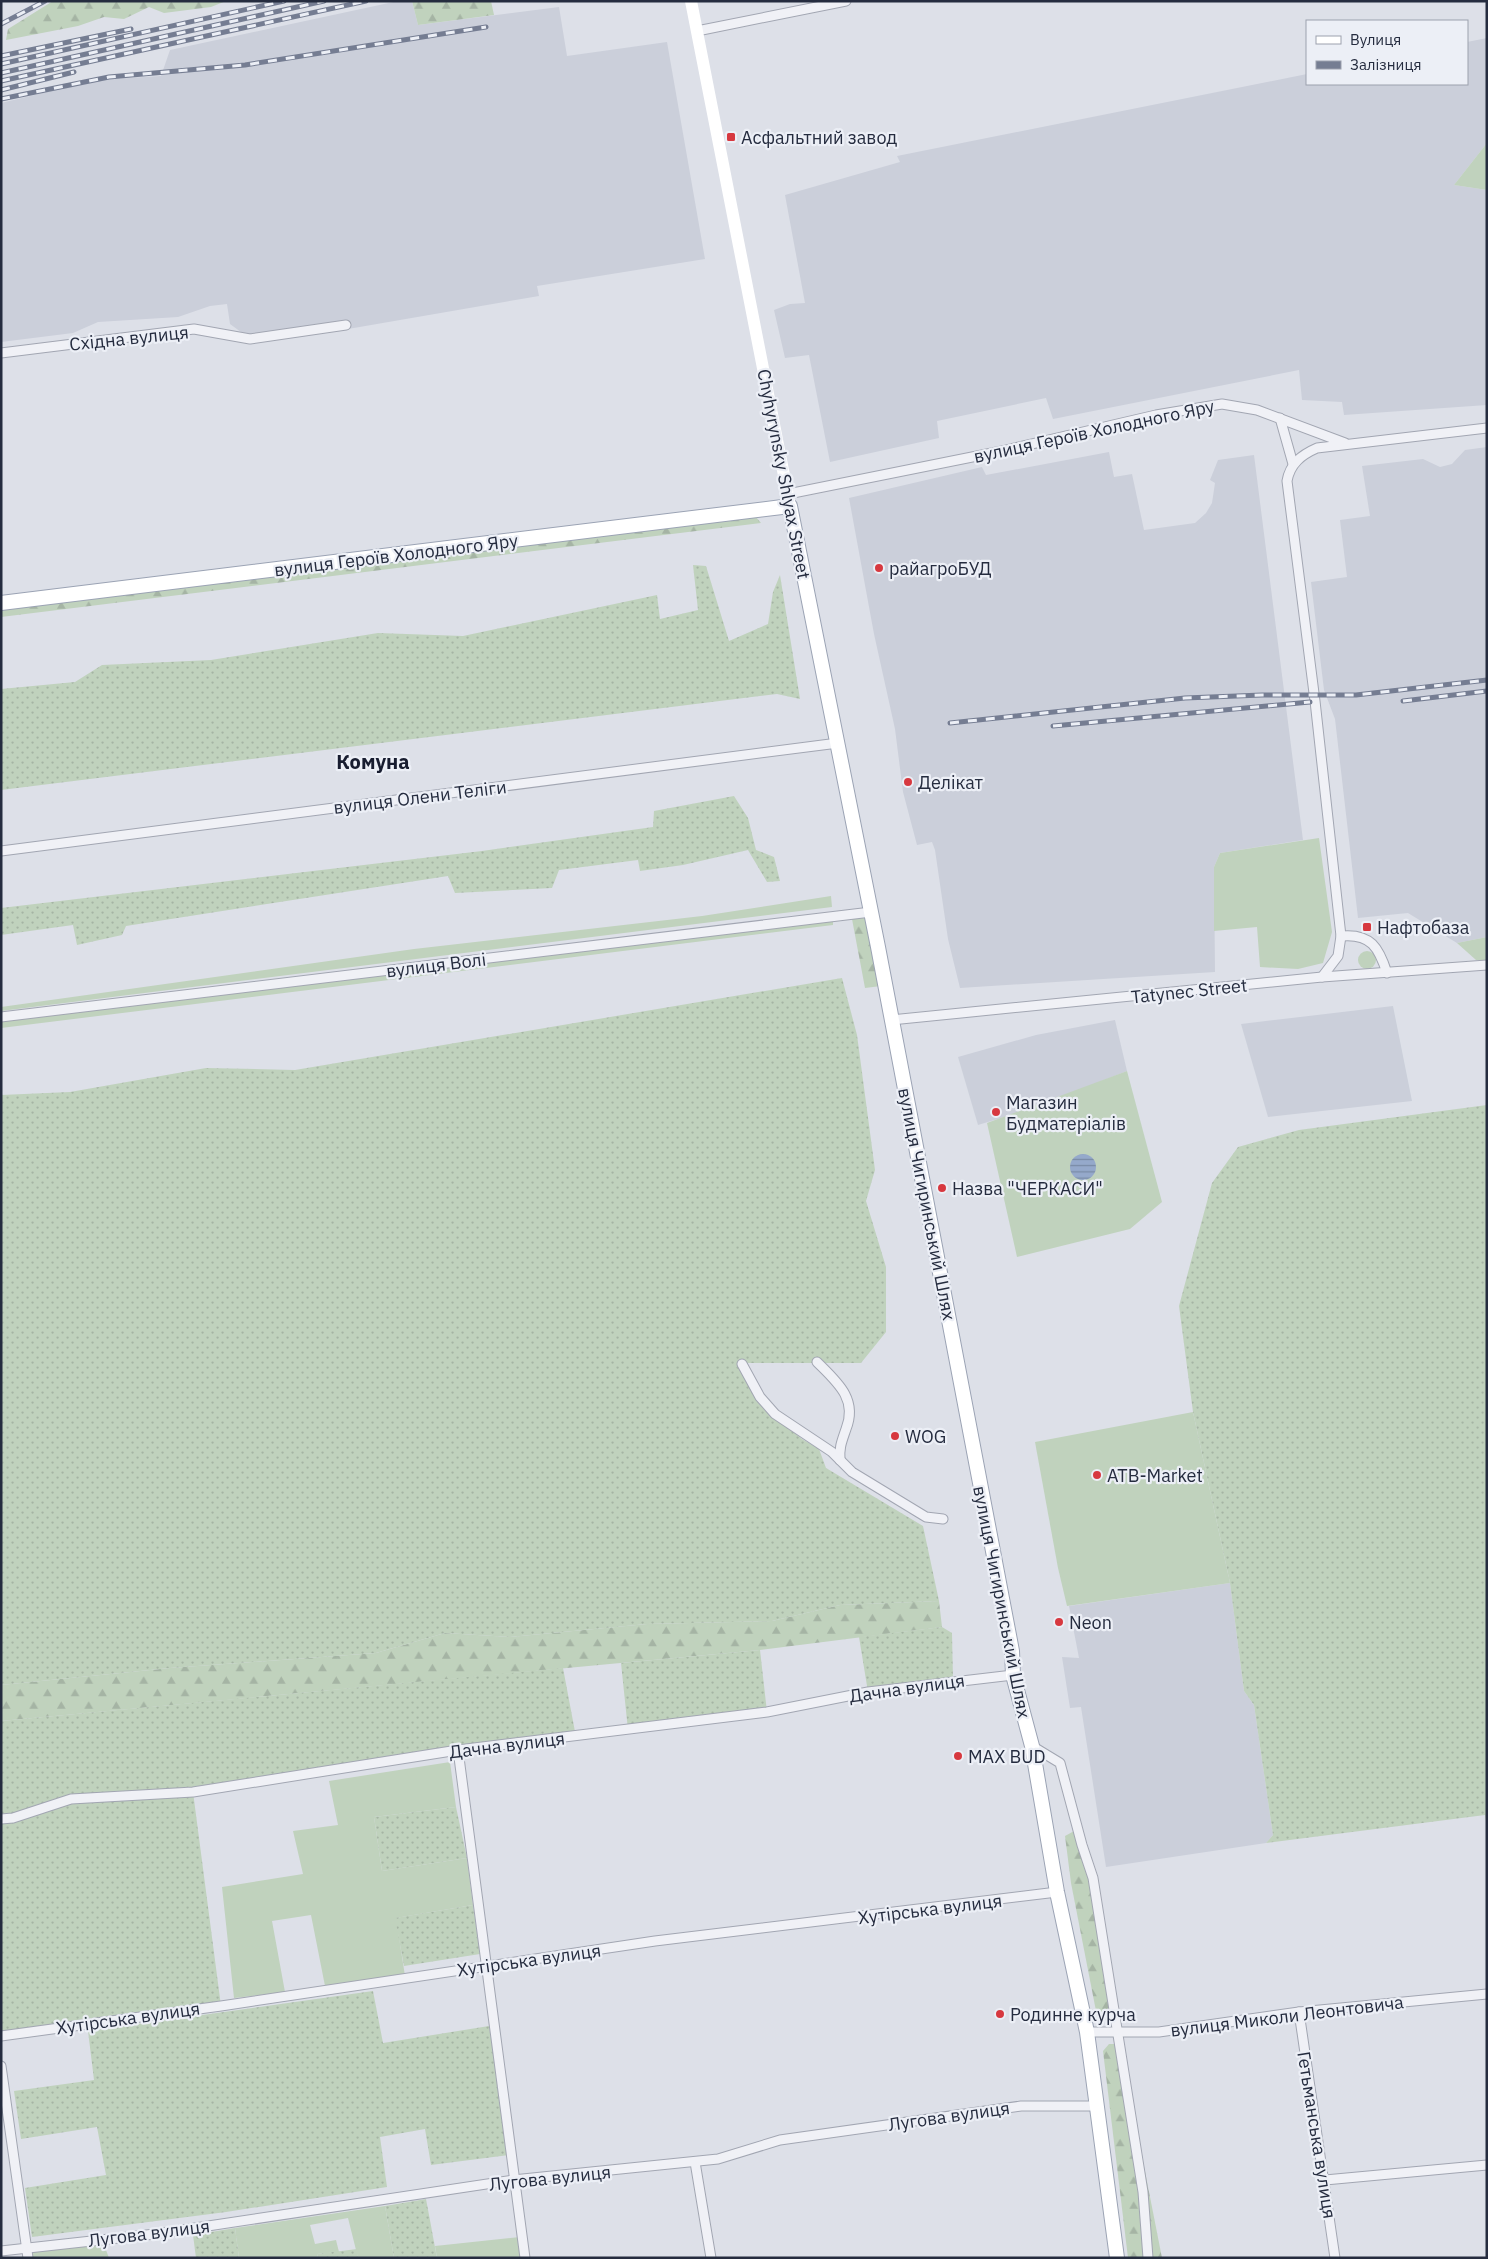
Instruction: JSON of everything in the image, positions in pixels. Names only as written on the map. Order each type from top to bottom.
[{"type":"main road","name":"Chyhyrynsky Shlyax Street","points":[[691,1],[872,912]]},
{"type":"main road","name":"вулиця Героїв Холодного Яру","points":[[1,603],[789,500]]},
{"type":"main road","name":"вулиця Чигиринський Шлях","points":[[872,912],[1012,1652],[1013,1674],[1032,1746],[1057,1892],[1087,2032],[1098,2106],[1114,2257]]},
{"type":"street","points":[[697,31],[846,1]]},
{"type":"street","name":"Східна вулиця","points":[[1,353],[194,329],[250,339],[346,325]]},
{"type":"street","name":"вулиця Героїв Холодного Яру","points":[[789,500],[1156,415],[1216,405],[1242,406],[1280,418],[1345,443],[1487,428]]},
{"type":"street","points":[[1280,418],[1293,464]]},
{"type":"street","points":[[1322,977],[1338,956],[1340,936],[1315,701],[1287,481],[1293,464],[1304,455],[1317,448],[1345,443]]},
{"type":"street","name":"вулиця Олени Теліги","points":[[1,851],[838,743]]},
{"type":"street","name":"вулиця Волі","points":[[1,1017],[872,912]]},
{"type":"street","points":[[1340,936],[1351,935],[1374,945],[1382,956],[1386,974]]},
{"type":"street","name":"Tatynec Street","points":[[891,1020],[1322,977],[1386,974],[1487,965]]},
{"type":"street","points":[[817,1362],[839,1384],[850,1402],[850,1414],[840,1442],[840,1460]]},
{"type":"street","points":[[742,1364],[760,1397],[775,1414],[832,1452],[852,1472],[926,1517],[943,1520]]},
{"type":"street","name":"Дачна вулиця","points":[[1,1819],[13,1818],[71,1799],[193,1792],[458,1750],[767,1712],[868,1692],[1013,1674]]},
{"type":"street","points":[[1032,1746],[1060,1763],[1093,1878],[1143,2192],[1148,2258]]},
{"type":"street","points":[[458,1750],[513,2180],[525,2258]]},
{"type":"street","name":"Хутірська вулиця","points":[[1,2036],[655,1941],[1057,1892]]},
{"type":"street","name":"вулиця Миколи Леонтовича","points":[[1087,2032],[1159,2032],[1298,2012],[1487,1994]]},
{"type":"street","name":"Гетьманська вулиця","points":[[1298,2012],[1325,2180],[1335,2258]]},
{"type":"street","points":[[1,2066],[28,2258]]},
{"type":"street","name":"Лугова вулиця","points":[[1,2251],[155,2234],[513,2180],[718,2159],[780,2140],[1021,2106],[1098,2106]]},
{"type":"street","points":[[695,2162],[711,2258]]},
{"type":"street","points":[[1325,2180],[1487,2165]]},
{"type":"shaded area","points":[[398,1],[412,1],[418,25],[559,7],[567,56],[667,42],[705,259],[537,286],[539,296],[348,329],[345,320],[245,335],[230,324],[227,304],[210,306],[178,317],[98,322],[73,333],[1,342],[1,103],[97,80],[161,76],[170,50]]},
{"type":"shaded area","points":[[1487,38],[1487,143],[1454,185],[1487,190],[1487,405],[1344,415],[1342,402],[1302,400],[1299,370],[1053,419],[1046,398],[937,421],[939,438],[830,462],[809,355],[785,358],[774,310],[790,304],[805,303],[785,195],[900,162],[897,156],[1306,74],[1306,85],[1468,85],[1468,42]]},
{"type":"shaded area","points":[[1487,447],[1487,937],[1457,943],[1408,913],[1358,918],[1335,719],[1324,690],[1311,582],[1347,577],[1340,520],[1370,516],[1362,466],[1423,459],[1440,467],[1452,464],[1465,450]]},
{"type":"shaded area","points":[[1109,452],[1114,477],[1132,474],[1144,530],[1195,523],[1206,513],[1212,503],[1215,483],[1210,480],[1218,460],[1254,455],[1303,840],[1220,853],[1214,867],[1215,972],[960,988],[948,939],[935,850],[932,842],[917,845],[903,792],[895,729],[874,634],[849,498],[982,467],[986,475]]},
{"type":"shaded area","points":[[1393,1006],[1412,1101],[1268,1117],[1241,1024]]},
{"type":"shaded area","points":[[1115,1020],[1127,1071],[1034,1108],[978,1125],[958,1057],[1036,1035]]},
{"type":"shaded area","points":[[1230,1583],[1244,1691],[1254,1705],[1273,1835],[1266,1843],[1106,1867],[1081,1707],[1070,1708],[1062,1657],[1079,1658],[1069,1606]]},
{"type":"green space","points":[[53,1],[226,1],[211,7],[164,13],[149,7],[124,19],[104,17],[78,26],[6,40],[8,29]]},
{"type":"green space","points":[[412,1],[491,1],[494,15],[418,25]]},
{"type":"green space","points":[[1487,143],[1487,190],[1454,185]]},
{"type":"green space","points":[[756,517],[761,523],[1,617],[1,608]]},
{"type":"green space","points":[[693,565],[706,566],[729,641],[768,624],[773,592],[780,575],[800,699],[777,694],[1,790],[1,689],[75,682],[102,665],[211,660],[378,633],[463,636],[657,595],[660,619],[698,610]]},
{"type":"green space","points":[[734,796],[748,818],[756,850],[774,857],[780,881],[767,882],[748,850],[683,865],[640,871],[638,860],[559,870],[552,888],[455,893],[448,876],[126,926],[122,935],[77,945],[73,925],[1,935],[1,908],[482,851],[653,827],[654,811]]},
{"type":"green space","points":[[1319,838],[1332,932],[1323,963],[1298,969],[1260,967],[1257,927],[1214,931],[1214,867],[1220,853]]},
{"type":"green space","points":[[831,896],[832,907],[1,1011],[1,1007],[414,949],[702,916]]},
{"type":"green space","points":[[869,917],[881,986],[865,988],[852,919]]},
{"type":"green space","points":[[833,919],[833,925],[1,1028],[1,1020]]},
{"type":"green space","points":[[1487,937],[1487,960],[1476,960],[1457,943]]},
{"type":"green space","points":[[1367,951],[1373,954],[1376,960],[1373,966],[1367,969],[1361,966],[1358,960],[1361,954]]},
{"type":"green space","points":[[842,978],[857,1035],[875,1170],[866,1201],[886,1267],[886,1332],[861,1363],[737,1363],[759,1404],[802,1439],[819,1449],[826,1468],[923,1526],[939,1601],[840,1605],[772,1621],[647,1624],[510,1637],[445,1633],[376,1653],[170,1668],[1,1685],[1,1095],[70,1092],[206,1068],[295,1070]]},
{"type":"green space","points":[[1127,1071],[1162,1202],[1130,1229],[1017,1257],[987,1123]]},
{"type":"green space","points":[[1487,1105],[1487,1827],[1485,1815],[1266,1843],[1273,1835],[1254,1705],[1244,1691],[1230,1583],[1193,1412],[1179,1306],[1212,1183],[1238,1147],[1299,1130]]},
{"type":"green space","points":[[1193,1412],[1230,1583],[1067,1606],[1058,1568],[1035,1442]]},
{"type":"green space","points":[[939,1601],[942,1627],[760,1650],[1,1721],[1,1685],[170,1668],[376,1653],[445,1633],[510,1637],[647,1624],[772,1621],[840,1605]]},
{"type":"green space","points":[[942,1627],[952,1633],[953,1680],[868,1692],[859,1637]]},
{"type":"green space","points":[[760,1650],[767,1712],[628,1730],[621,1663]]},
{"type":"green space","points":[[563,1668],[576,1737],[193,1792],[221,2006],[1,2036],[1,1721]]},
{"type":"green space","points":[[450,1762],[456,1807],[374,1817],[382,1871],[467,1858],[473,1905],[396,1918],[405,1976],[325,1986],[311,1915],[272,1921],[285,1992],[234,1998],[222,1887],[303,1874],[293,1831],[338,1825],[329,1781]]},
{"type":"green space","points":[[456,1807],[467,1858],[382,1871],[374,1817]]},
{"type":"green space","points":[[1076,1830],[1083,1843],[1115,2023],[1101,2019],[1096,2011],[1071,1883],[1065,1836]]},
{"type":"green space","points":[[473,1905],[480,1954],[404,1966],[395,1918]]},
{"type":"green space","points":[[373,1991],[383,2043],[489,2026],[509,2155],[431,2165],[425,2129],[380,2137],[387,2187],[226,2212],[32,2237],[25,2188],[106,2175],[97,2127],[21,2139],[14,2091],[94,2080],[88,2031]]},
{"type":"green space","points":[[1109,2044],[1120,2044],[1162,2258],[1128,2258],[1103,2051]]},
{"type":"green space","points":[[426,2199],[437,2258],[394,2258],[385,2206]]},
{"type":"green space","points":[[385,2206],[394,2258],[358,2258],[348,2218],[310,2225],[315,2244],[336,2240],[339,2252],[317,2254],[318,2258],[239,2258],[235,2228]]},
{"type":"green space","points":[[235,2228],[239,2258],[196,2258],[193,2235]]},
{"type":"green space","points":[[520,2237],[522,2258],[437,2258],[435,2246]]},
{"type":"green space","points":[[103,2242],[109,2258],[31,2258],[30,2250]]},
{"type":"green space","points":[[357,2249],[358,2258],[318,2258],[317,2254]]},
{"type":"water","points":[[1083,1154],[1092,1158],[1096,1167],[1092,1176],[1083,1180],[1074,1176],[1070,1167],[1074,1158]]},
{"type":"railway","points":[[1,24],[45,1]]},
{"type":"railway","points":[[1,64],[284,1]]},
{"type":"railway","points":[[1,73],[324,1]]},
{"type":"railway","points":[[1,81],[366,1]]},
{"type":"railway","points":[[1,99],[109,77],[245,65],[486,27]]},
{"type":"railway","points":[[1,56],[131,29]]},
{"type":"railway","points":[[1,90],[74,72]]},
{"type":"railway","points":[[950,723],[1185,698],[1262,695],[1356,695],[1487,680]]},
{"type":"railway","points":[[1403,701],[1487,691]]},
{"type":"railway","points":[[1053,726],[1310,702]]},
{"type":"place","name":"Асфальтний завод","points":[[731,137]]},
{"type":"place","name":"райагроБУД","points":[[879,568]]},
{"type":"place","name":"Делікат","points":[[908,782]]},
{"type":"place","name":"Нафтобаза","points":[[1367,927]]},
{"type":"place","name":"Магазин Будматеріалів","points":[[996,1112]]},
{"type":"place","name":"Назва \"ЧЕРКАСИ\"","points":[[942,1188]]},
{"type":"place","name":"WOG","points":[[895,1436]]},
{"type":"place","name":"ATB-Market","points":[[1097,1475]]},
{"type":"place","name":"Neon","points":[[1059,1622]]},
{"type":"place","name":"MAX BUD","points":[[958,1756]]},
{"type":"place","name":"Родинне курча","points":[[1000,2014]]},
{"type":"district","name":"Комуна","points":[[373,761]]}]
